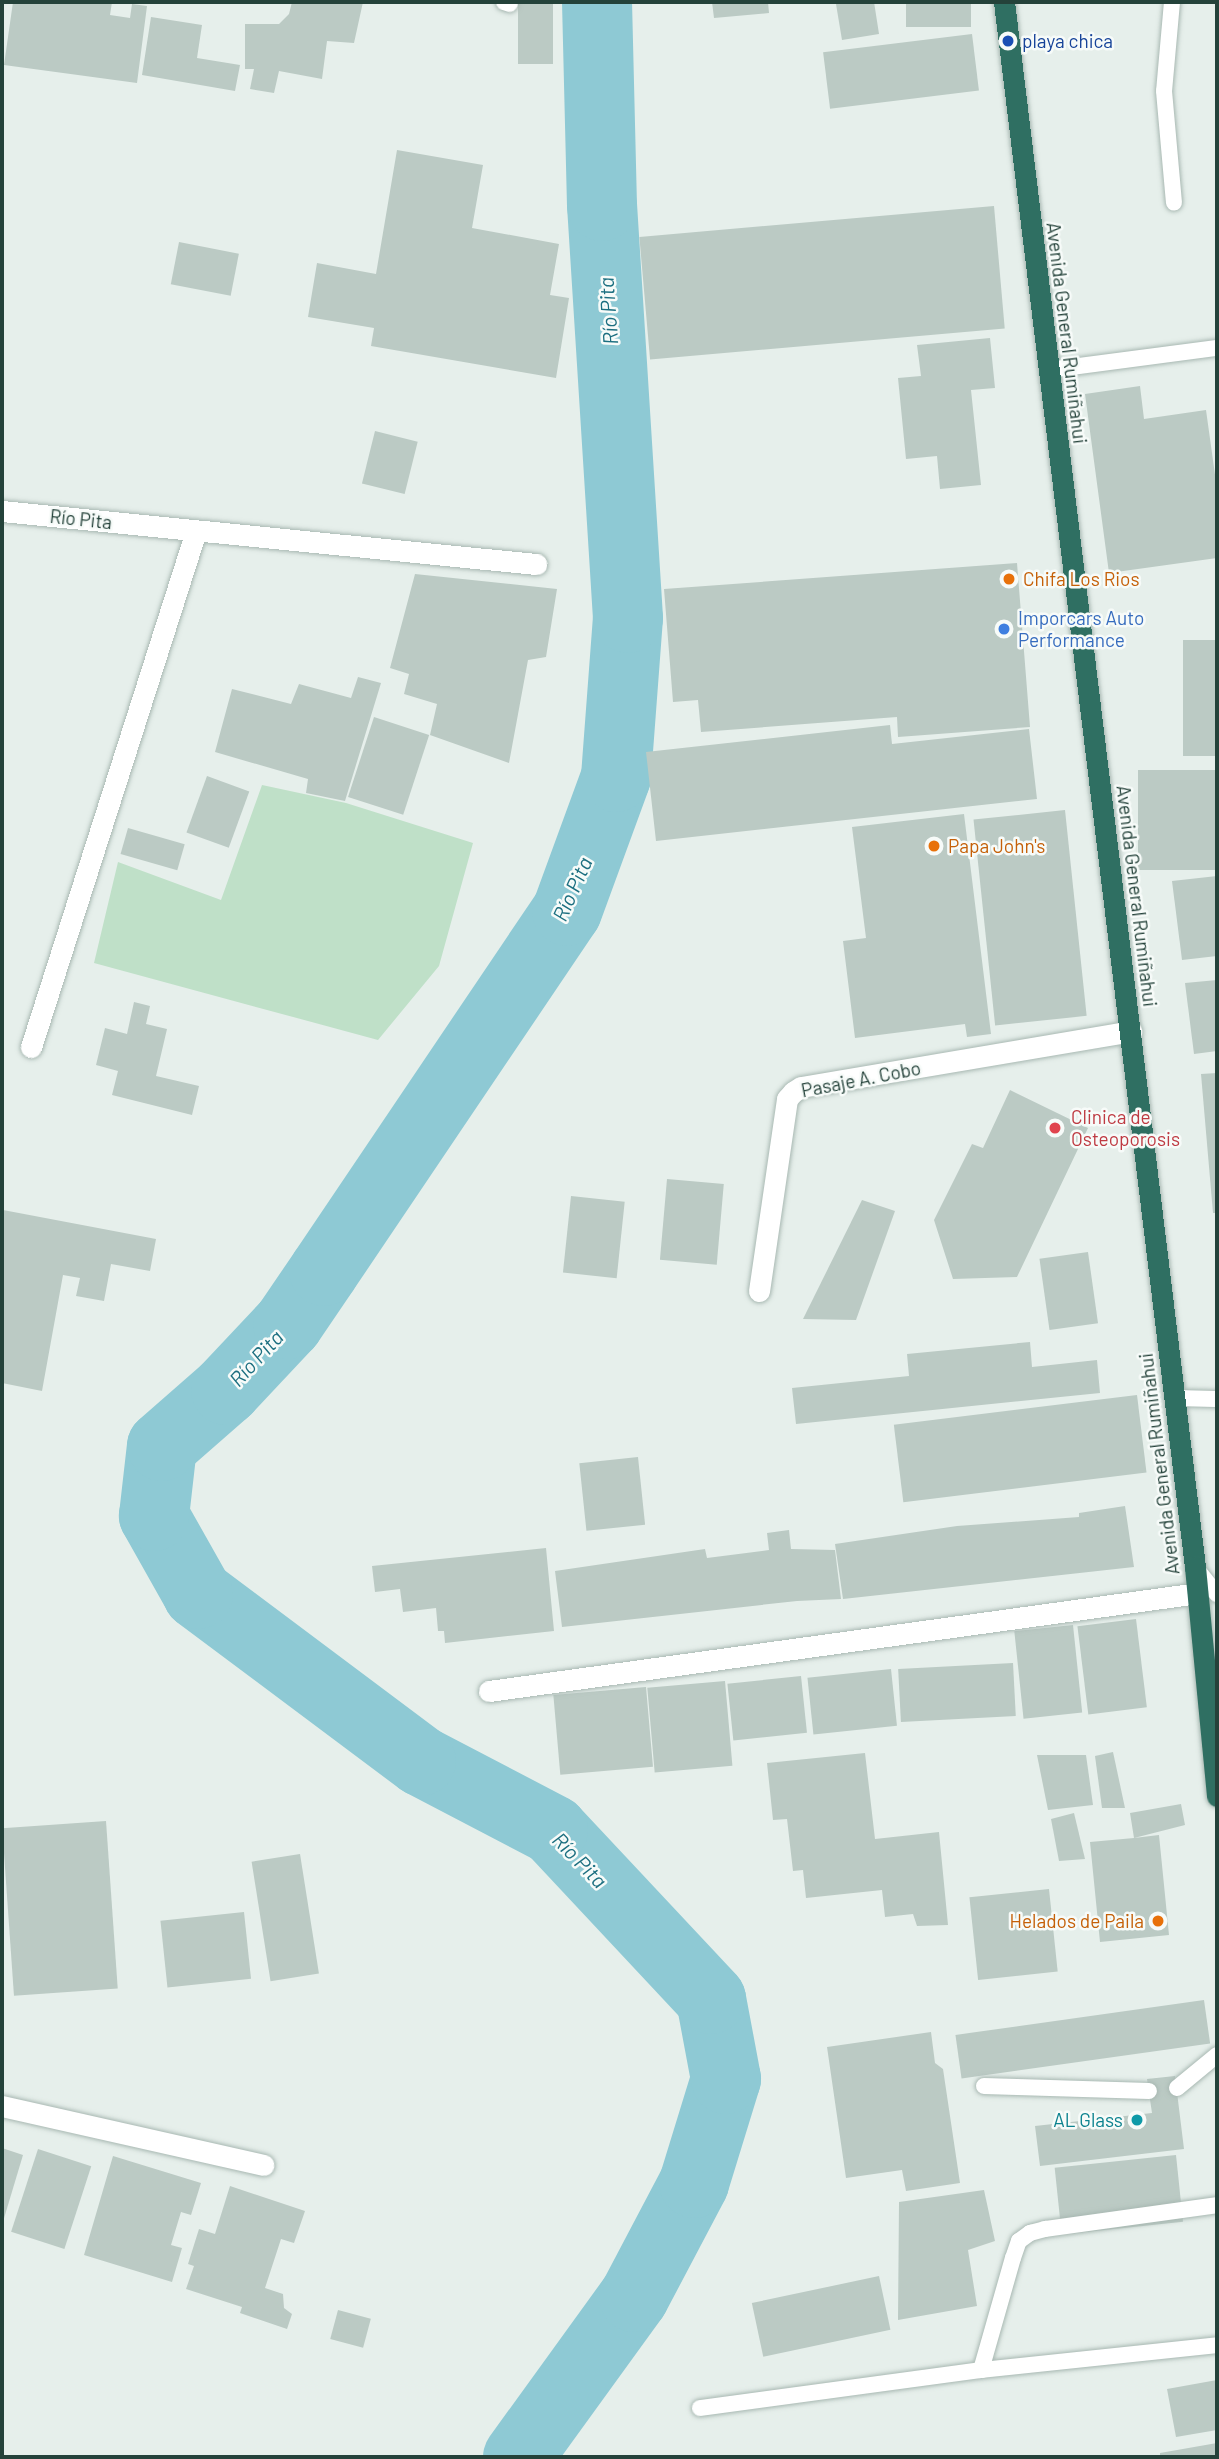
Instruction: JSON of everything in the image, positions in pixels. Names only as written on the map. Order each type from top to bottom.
[{"type":"highway","name":"Avenida General Rumiñahui","points":[[1004,2],[1195,1567],[1207,1594],[1217,1796]]},
{"type":"street","name":"Río Pita","points":[[2,511],[536,564]]},
{"type":"street","points":[[31,1047],[196,531]]},
{"type":"street","name":"Pasaje A. Cobo","points":[[759,1291],[786,1099],[793,1092],[801,1087],[1130,1031]]},
{"type":"street","points":[[489,1690],[1207,1594]]},
{"type":"street","points":[[2,2106],[263,2165]]},
{"type":"lane","points":[[1172,2],[1164,90],[1174,203]]},
{"type":"lane","points":[[1049,370],[1217,348]]},
{"type":"lane","points":[[1174,1398],[1217,1399]]},
{"type":"lane","points":[[1177,2088],[1217,2055]]},
{"type":"lane","points":[[984,2086],[1149,2091]]},
{"type":"lane","points":[[981,2370],[1019,2241],[1030,2233],[1217,2205]]},
{"type":"lane","points":[[700,2408],[981,2370],[1217,2345]]},
{"type":"green space","points":[[262,785],[346,803],[473,843],[439,966],[378,1040],[94,963],[118,862],[221,900]]},
{"type":"building","points":[[13,2],[112,2],[110,15],[130,18],[132,4],[147,6],[137,83],[4,65]]},
{"type":"building","points":[[292,2],[363,2],[354,43],[327,41],[322,79],[279,71],[274,93],[250,89],[254,69],[245,69],[245,24],[279,24],[289,14]]},
{"type":"building","points":[[518,2],[553,2],[553,64],[518,64]]},
{"type":"building","points":[[712,2],[768,2],[769,13],[714,18]]},
{"type":"building","points":[[874,2],[879,34],[842,40],[836,4]]},
{"type":"building","points":[[906,2],[971,2],[971,27],[906,27]]},
{"type":"building","points":[[151,17],[202,25],[197,58],[240,65],[235,91],[142,75]]},
{"type":"building","points":[[972,34],[979,91],[830,109],[823,52]]},
{"type":"building","points":[[397,150],[483,165],[472,228],[559,244],[550,295],[569,298],[556,378],[371,346],[374,328],[308,317],[317,263],[376,274]]},
{"type":"building","points":[[994,206],[1005,329],[650,360],[639,237]]},
{"type":"building","points":[[179,242],[239,254],[231,296],[171,284]]},
{"type":"building","points":[[990,338],[995,388],[971,390],[981,485],[940,489],[937,456],[906,459],[898,378],[921,376],[917,345]]},
{"type":"building","points":[[1140,386],[1144,419],[1206,410],[1217,489],[1217,558],[1109,573],[1085,394]]},
{"type":"building","points":[[375,431],[418,442],[405,494],[362,483]]},
{"type":"building","points":[[1017,563],[1030,727],[898,737],[897,717],[701,732],[698,700],[673,702],[664,589]]},
{"type":"building","points":[[415,574],[557,589],[546,657],[528,660],[509,763],[430,735],[437,704],[404,694],[409,674],[390,668]]},
{"type":"building","points":[[1183,640],[1217,640],[1217,756],[1183,756]]},
{"type":"building","points":[[358,677],[381,683],[345,801],[306,793],[308,779],[215,752],[232,689],[291,704],[299,684],[351,698]]},
{"type":"building","points":[[374,717],[429,735],[403,815],[348,797]]},
{"type":"building","points":[[890,725],[892,744],[1029,729],[1037,799],[656,841],[646,752]]},
{"type":"building","points":[[1138,770],[1217,770],[1217,870],[1138,870]]},
{"type":"building","points":[[207,776],[249,791],[229,848],[186,832]]},
{"type":"building","points":[[1065,810],[1087,1016],[995,1025],[974,820]]},
{"type":"building","points":[[964,814],[991,1034],[967,1037],[965,1024],[855,1038],[843,941],[866,938],[852,827]]},
{"type":"building","points":[[128,828],[185,844],[177,870],[121,854]]},
{"type":"building","points":[[1217,876],[1217,956],[1182,960],[1172,881]]},
{"type":"building","points":[[1217,980],[1217,1051],[1194,1054],[1185,983]]},
{"type":"building","points":[[134,1002],[150,1006],[146,1024],[167,1029],[156,1076],[199,1086],[192,1115],[112,1095],[118,1071],[96,1065],[105,1028],[127,1034]]},
{"type":"building","points":[[1217,1073],[1217,1213],[1213,1213],[1201,1074]]},
{"type":"building","points":[[1010,1090],[1088,1128],[1017,1277],[953,1279],[934,1220],[972,1144],[983,1148]]},
{"type":"building","points":[[667,1179],[724,1184],[717,1265],[660,1260]]},
{"type":"building","points":[[571,1196],[625,1202],[617,1278],[563,1273]]},
{"type":"building","points":[[862,1200],[895,1211],[856,1320],[803,1319]]},
{"type":"building","points":[[3,1210],[156,1239],[150,1271],[111,1264],[104,1301],[76,1296],[80,1278],[63,1275],[42,1391],[2,1383]]},
{"type":"building","points":[[1088,1252],[1098,1323],[1049,1330],[1039,1259]]},
{"type":"building","points":[[1030,1342],[1032,1367],[1097,1360],[1100,1393],[796,1424],[792,1388],[909,1376],[907,1354]]},
{"type":"building","points":[[1137,1395],[1147,1472],[903,1502],[894,1425]]},
{"type":"building","points":[[638,1457],[645,1525],[586,1531],[579,1463]]},
{"type":"building","points":[[1125,1506],[1134,1567],[843,1599],[835,1544],[957,1526],[1079,1517],[1079,1513]]},
{"type":"building","points":[[789,1530],[791,1549],[835,1550],[841,1599],[797,1601],[562,1627],[555,1571],[705,1549],[707,1558],[769,1550],[767,1533]]},
{"type":"building","points":[[546,1548],[554,1631],[445,1643],[444,1631],[438,1631],[436,1608],[403,1612],[400,1589],[375,1592],[372,1566]]},
{"type":"building","points":[[1136,1619],[1147,1707],[1088,1715],[1077,1626]]},
{"type":"building","points":[[1073,1625],[1082,1713],[1024,1719],[1014,1631]]},
{"type":"building","points":[[1013,1663],[1016,1716],[901,1722],[898,1669]]},
{"type":"building","points":[[891,1669],[897,1726],[813,1734],[807,1678]]},
{"type":"building","points":[[801,1676],[807,1733],[733,1740],[727,1684]]},
{"type":"building","points":[[725,1681],[732,1766],[655,1772],[647,1688]]},
{"type":"building","points":[[646,1687],[653,1767],[560,1775],[553,1695]]},
{"type":"building","points":[[1113,1752],[1125,1808],[1102,1808],[1095,1756]]},
{"type":"building","points":[[865,1753],[875,1839],[939,1832],[948,1925],[917,1926],[913,1914],[885,1917],[882,1890],[806,1898],[803,1870],[793,1871],[787,1819],[773,1820],[767,1763]]},
{"type":"building","points":[[1037,1755],[1086,1755],[1093,1805],[1048,1810]]},
{"type":"building","points":[[1181,1804],[1185,1825],[1134,1838],[1130,1813]]},
{"type":"building","points":[[1074,1813],[1085,1859],[1059,1861],[1051,1819]]},
{"type":"building","points":[[106,1821],[118,1989],[14,1996],[2,1828]]},
{"type":"building","points":[[1159,1835],[1169,1935],[1100,1942],[1090,1842]]},
{"type":"building","points":[[300,1854],[319,1974],[271,1981],[252,1862]]},
{"type":"building","points":[[1049,1889],[1058,1972],[978,1980],[969,1897]]},
{"type":"building","points":[[244,1912],[251,1979],[167,1987],[160,1921]]},
{"type":"building","points":[[1204,2000],[1210,2044],[962,2079],[955,2035]]},
{"type":"building","points":[[931,2032],[935,2063],[943,2069],[960,2183],[906,2191],[902,2170],[846,2178],[827,2047]]},
{"type":"building","name":"AL Glass","points":[[1175,2076],[1184,2149],[1040,2166],[1035,2126],[1152,2113],[1147,2079]]},
{"type":"building","points":[[2,2148],[23,2155],[2,2225]]},
{"type":"building","points":[[38,2149],[91,2166],[64,2249],[11,2232]]},
{"type":"building","points":[[1176,2155],[1183,2222],[1062,2234],[1055,2168]]},
{"type":"building","points":[[113,2156],[201,2183],[191,2215],[181,2212],[171,2245],[182,2248],[172,2282],[84,2255]]},
{"type":"building","points":[[230,2186],[305,2211],[294,2243],[281,2239],[265,2288],[283,2294],[284,2308],[292,2314],[287,2329],[240,2313],[242,2307],[186,2289],[194,2266],[188,2264],[199,2229],[215,2234]]},
{"type":"building","points":[[984,2190],[995,2241],[968,2250],[977,2306],[898,2320],[899,2202]]},
{"type":"building","points":[[879,2276],[890,2330],[763,2357],[752,2303]]},
{"type":"building","points":[[338,2310],[371,2319],[363,2348],[330,2339]]},
{"type":"building","points":[[1217,2380],[1217,2430],[1176,2437],[1167,2389]]},
{"type":"building","points":[[1217,2443],[1217,2457],[1160,2457],[1160,2453]]},
{"type":"waterway","name":"Río Pita","points":[[518,2457],[634,2297],[694,2183],[726,2079],[711,1999],[553,1830],[421,1761],[198,1594],[154,1516],[162,1446],[226,1390],[288,1324],[324,1271],[567,911],[616,777],[628,618],[602,206],[597,2]]},
{"type":"place","name":"playa chica","points":[[1008,41]]},
{"type":"place","name":"Chifa Los Rios","points":[[1009,579]]},
{"type":"place","name":"Imporcars Auto Performance","points":[[1004,629]]},
{"type":"place","name":"Papa John's","points":[[934,846]]},
{"type":"place","name":"Clinica de Osteoporosis","points":[[1055,1128]]},
{"type":"place","name":"Helados de Paila","points":[[1158,1921]]},
{"type":"place","name":"AL Glass","points":[[1137,2120]]}]
